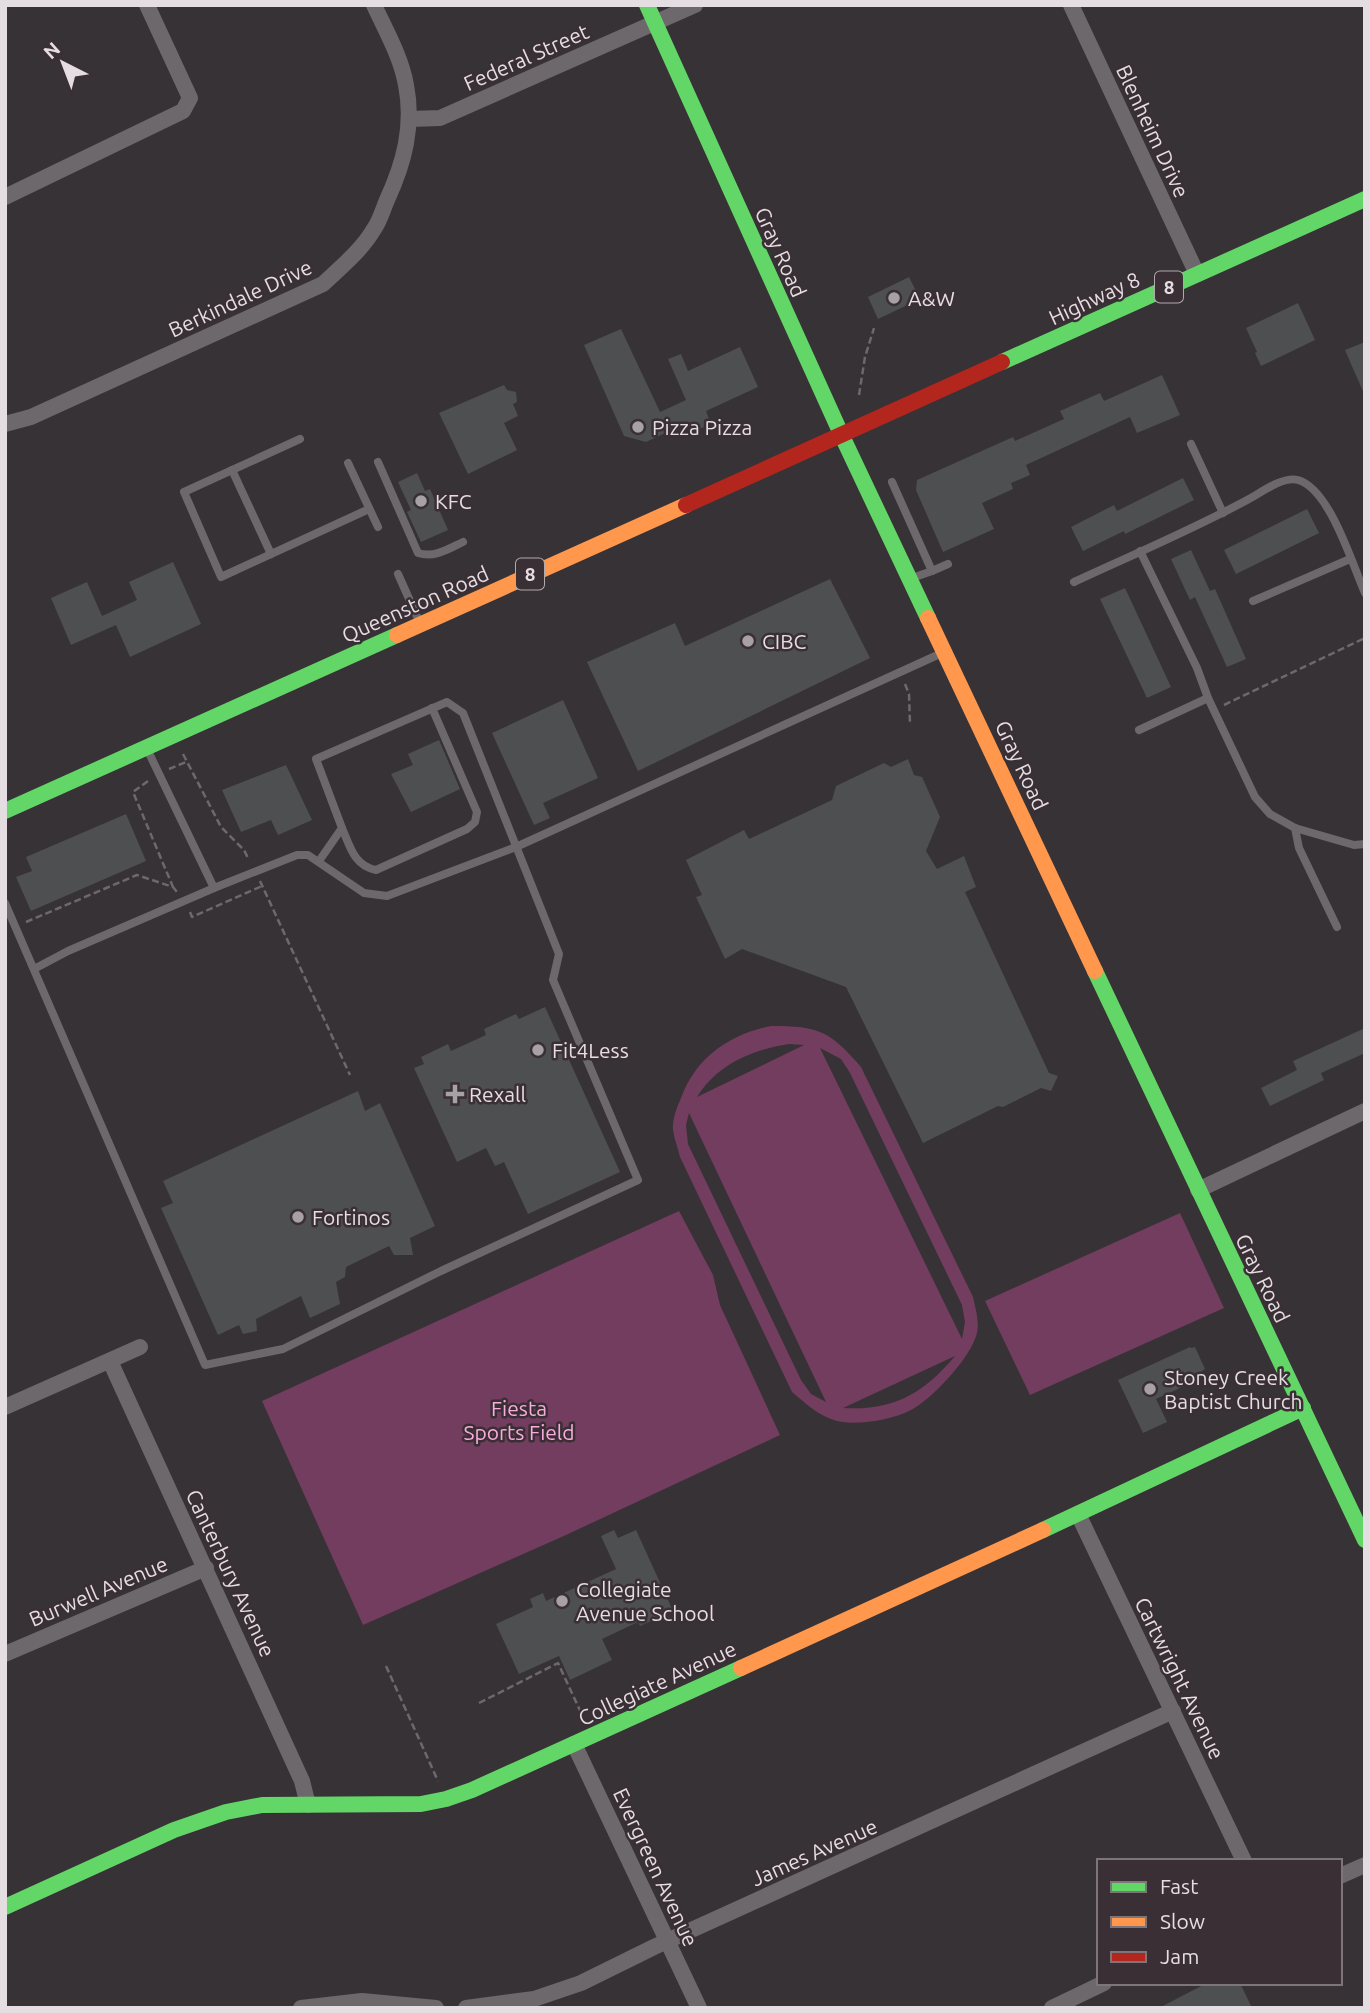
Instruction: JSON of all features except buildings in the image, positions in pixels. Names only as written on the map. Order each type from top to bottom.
[{"type":"main road","name":"Gray Road","points":[[646,5],[842,436],[1365,1540]]},
{"type":"main road","name":"Highway 8","points":[[842,436],[1365,199]]},
{"type":"main road","name":"Queenston Road","points":[[5,811],[842,436]]},
{"type":"main road","name":"Collegiate Avenue","points":[[5,1907],[166,1833],[212,1815],[262,1805],[421,1804],[472,1790],[1078,1514],[1303,1408]]},
{"type":"street","points":[[5,197],[183,111],[190,98],[147,5]]},
{"type":"street","name":"Berkindale Drive","points":[[5,424],[31,417],[323,284],[352,257],[375,229],[407,145],[410,119],[407,85],[400,60],[374,5]]},
{"type":"street","name":"Federal Street","points":[[410,119],[440,118],[695,5]]},
{"type":"street","name":"Blenheim Drive","points":[[1072,5],[1197,274]]},
{"type":"street","points":[[1198,1190],[1365,1111]]},
{"type":"street","points":[[5,1407],[139,1346]]},
{"type":"street","name":"Canterbury Avenue","points":[[110,1361],[302,1781],[308,1805]]},
{"type":"street","name":"Cartwright Avenue","points":[[1078,1514],[1243,1859]]},
{"type":"street","name":"Burwell Avenue","points":[[5,1654],[206,1568]]},
{"type":"street","name":"James Avenue","points":[[466,2008],[534,1999],[581,1983],[654,1947],[1173,1711]]},
{"type":"street","name":"Evergreen Avenue","points":[[574,1744],[699,2008]]},
{"type":"street","points":[[1342,1875],[1365,1865]]},
{"type":"street","points":[[1052,2008],[1100,1985]]},
{"type":"street","points":[[301,2008],[362,2001],[436,2008]]},
{"type":"lane","points":[[300,439],[184,492],[221,577],[369,509]]},
{"type":"lane","points":[[1191,444],[1223,513]]},
{"type":"lane","points":[[378,462],[418,553],[438,554],[463,542]]},
{"type":"lane","points":[[348,463],[377,527]]},
{"type":"lane","points":[[232,470],[271,554]]},
{"type":"lane","points":[[1074,582],[1223,513],[1281,482],[1296,479],[1310,486],[1327,506],[1365,593]]},
{"type":"lane","points":[[892,482],[932,571]]},
{"type":"lane","points":[[1140,551],[1255,797],[1270,814],[1295,828],[1354,845],[1365,844]]},
{"type":"lane","points":[[1253,601],[1350,559]]},
{"type":"lane","points":[[911,578],[948,564]]},
{"type":"lane","points":[[398,574],[420,624]]},
{"type":"lane","points":[[34,969],[68,951],[297,855],[308,855],[319,860],[364,892],[387,896],[516,847],[945,652]]},
{"type":"lane","points":[[1139,730],[1208,698]]},
{"type":"lane","points":[[5,903],[205,1365],[283,1349],[441,1271],[638,1180],[554,980],[559,954],[463,713],[447,702],[432,708],[316,759],[342,828],[359,862],[376,870],[475,822],[477,813],[432,708]]},
{"type":"lane","points":[[146,748],[214,888]]},
{"type":"lane","points":[[319,860],[342,828]]},
{"type":"lane","points":[[1295,828],[1299,848],[1337,928]]},
{"type":"path","points":[[859,395],[865,357],[874,328]]},
{"type":"path","points":[[1215,709],[1365,638]]},
{"type":"path","points":[[899,672],[909,694],[910,724]]},
{"type":"path","points":[[176,736],[221,827],[244,850],[255,871],[350,1075]]},
{"type":"path","points":[[187,761],[159,774],[133,792],[173,887],[192,916],[262,886]]},
{"type":"path","points":[[16,926],[137,875],[173,887]]},
{"type":"path","points":[[479,1703],[558,1663],[583,1717]]},
{"type":"path","points":[[386,1666],[446,1799]]},
{"type":"green space","points":[[771,1026],[812,1029],[832,1038],[861,1067],[973,1297],[978,1328],[971,1348],[938,1389],[903,1414],[864,1422],[837,1421],[819,1413],[792,1392],[680,1157],[673,1122],[687,1083],[705,1059],[716,1050],[728,1041]],"holes":[[[789,1044],[804,1045],[697,1097],[705,1085],[725,1067],[762,1050]],[[820,1048],[841,1059],[850,1073],[962,1305],[965,1322],[962,1339]],[[689,1113],[826,1402],[811,1394],[801,1380],[688,1144],[686,1125]],[[955,1356],[931,1381],[906,1397],[877,1406],[843,1408]]]},
{"type":"green space","name":"Fiesta Sports Field","points":[[679,1211],[713,1275],[720,1305],[780,1435],[566,1535],[363,1625],[262,1401]]},
{"type":"green space","points":[[1180,1213],[1224,1308],[1030,1395],[985,1301]]},
{"type":"traffic: fast","points":[[647,5],[842,436],[928,618]]},
{"type":"traffic: fast","points":[[1002,362],[1365,199]]},
{"type":"traffic: fast","points":[[5,811],[397,635]]},
{"type":"traffic: fast","points":[[1095,971],[1365,1540]]},
{"type":"traffic: fast","points":[[1043,1530],[1303,1408]]},
{"type":"traffic: fast","points":[[5,1907],[174,1830],[226,1812],[262,1805],[421,1804],[446,1799],[472,1790],[741,1668]]},
{"type":"traffic: slow","points":[[397,635],[686,505]]},
{"type":"traffic: slow","points":[[928,618],[1095,971]]},
{"type":"traffic: slow","points":[[741,1668],[1043,1530]]},
{"type":"traffic: jam","points":[[686,505],[1002,362]]},
{"type":"place","name":"A&W","points":[[894,298]]},
{"type":"place","name":"Pizza Pizza","points":[[638,427]]},
{"type":"place","name":"KFC","points":[[421,501]]},
{"type":"place","name":"CIBC","points":[[748,641]]},
{"type":"place","name":"Fit4Less","points":[[538,1050]]},
{"type":"place","name":"Rexall","points":[[455,1094]]},
{"type":"place","name":"Fortinos","points":[[298,1217]]},
{"type":"place","name":"Stoney Creek Baptist Church","points":[[1150,1389]]},
{"type":"place","name":"Collegiate Avenue School","points":[[562,1601]]}]
